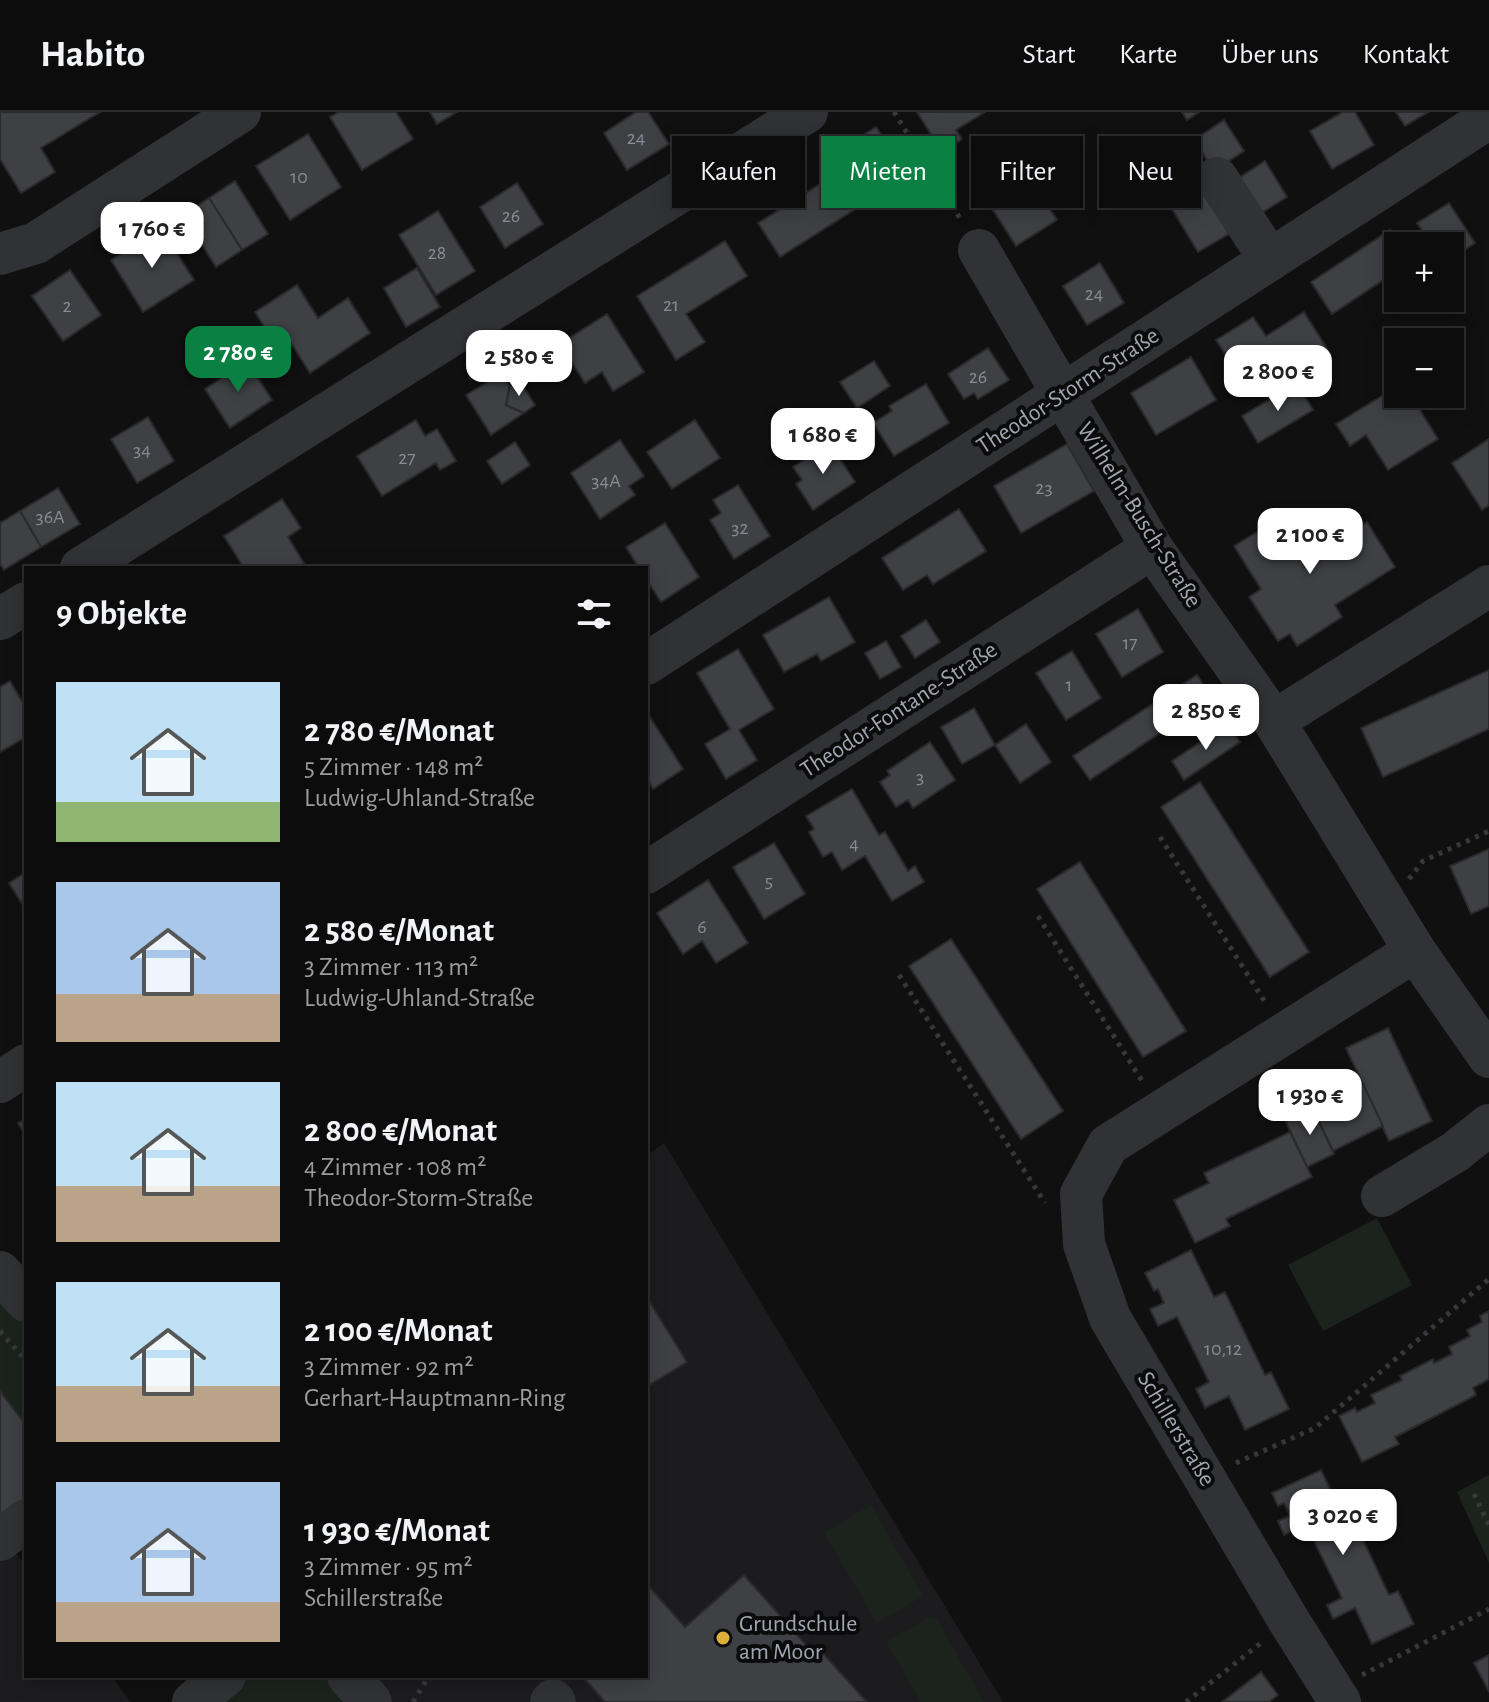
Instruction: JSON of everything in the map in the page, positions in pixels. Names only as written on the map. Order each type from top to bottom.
[{"type":"street","points":[[0,254],[36,243],[240,112]]},
{"type":"street","points":[[84,566],[807,112]]},
{"type":"street","name":"Theodor-Storm-Straße","points":[[648,663],[1489,118]]},
{"type":"street","points":[[1217,178],[1270,260]]},
{"type":"street","name":"Wilhelm-Busch-Straße","points":[[979,250],[1152,548],[1274,721],[1415,951],[1489,1057]]},
{"type":"street","name":"Theodor-Fontane-Straße","points":[[648,872],[1152,548]]},
{"type":"street","points":[[1274,721],[1489,586]]},
{"type":"street","points":[[0,619],[24,604]]},
{"type":"street","name":"Schillerstraße","points":[[1325,1694],[1289,1621],[1110,1318],[1084,1244],[1081,1194],[1108,1145],[1415,951]]},
{"type":"street","points":[[0,1082],[24,1066]]},
{"type":"street","points":[[1382,1196],[1455,1152],[1489,1125]]},
{"type":"street","points":[[0,1540],[24,1522]]},
{"type":"street","points":[[193,1702],[223,1678]]},
{"type":"street","points":[[350,1678],[371,1702]]},
{"type":"path","points":[[894,112],[979,250]]},
{"type":"path","points":[[1388,907],[1423,861],[1489,831]]},
{"type":"path","points":[[1160,837],[1284,1033]]},
{"type":"path","points":[[1038,916],[1161,1111]]},
{"type":"path","points":[[899,975],[1064,1233],[1083,1230]]},
{"type":"path","points":[[1205,1477],[1315,1428],[1489,1279]]},
{"type":"path","points":[[0,1331],[24,1359]]},
{"type":"path","points":[[1474,1494],[1489,1525]]},
{"type":"path","points":[[1325,1694],[1489,1609]]},
{"type":"path","points":[[1186,1702],[1289,1621]]},
{"type":"path","points":[[413,1702],[428,1678]]},
{"type":"shaded area","points":[[664,1143],[1003,1702],[371,1702],[350,1678],[648,1678],[648,1155]]},
{"type":"shaded area","points":[[1377,1218],[1412,1285],[1323,1331],[1288,1265]]},
{"type":"shaded area","points":[[0,1272],[24,1299],[24,1522],[0,1540]]},
{"type":"shaded area","points":[[1489,1475],[1489,1563],[1457,1492]]},
{"type":"shaded area","points":[[871,1505],[923,1596],[877,1623],[824,1532]]},
{"type":"shaded area","points":[[4,1538],[24,1563],[24,1678],[113,1678],[131,1702],[0,1702],[0,1540]]},
{"type":"shaded area","points":[[934,1615],[984,1702],[921,1702],[886,1642]]},
{"type":"shaded area","points":[[223,1678],[350,1678],[371,1702],[193,1702]]},
{"type":"building","points":[[0,112],[100,112],[41,148],[55,172],[21,193],[0,159]]},
{"type":"building","points":[[339,112],[396,112],[413,139],[362,170],[330,117]]},
{"type":"building","points":[[430,112],[457,112],[437,124]]},
{"type":"building","points":[[636,112],[648,112],[669,144],[627,170],[604,133]]},
{"type":"building","points":[[917,112],[985,112],[956,130],[962,139],[955,144],[955,136],[932,136]]},
{"type":"building","points":[[1182,112],[1199,112],[1187,120]]},
{"type":"building","points":[[1343,112],[1355,112],[1374,145],[1332,169],[1310,131]]},
{"type":"building","points":[[1396,112],[1428,112],[1405,126]]},
{"type":"building","points":[[1224,120],[1244,151],[1214,171],[1201,151],[1200,136]]},
{"type":"building","points":[[876,127],[882,136],[862,136]]},
{"type":"building","points":[[308,134],[341,187],[290,220],[256,166]]},
{"type":"building","points":[[1265,161],[1287,197],[1255,217],[1234,181]]},
{"type":"building","points":[[235,181],[268,234],[242,250],[209,198]]},
{"type":"building","points":[[517,183],[543,224],[505,248],[480,207]]},
{"type":"building","points":[[821,184],[821,208],[854,210],[780,257],[758,223],[782,208],[805,208],[805,194]]},
{"type":"building","points":[[1201,187],[1229,234],[1198,252],[1171,208],[1201,208]]},
{"type":"building","points":[[209,198],[242,250],[216,267],[183,215]]},
{"type":"building","points":[[1449,203],[1475,243],[1464,250],[1464,232],[1423,232],[1417,223]]},
{"type":"building","points":[[992,208],[1049,208],[1057,220],[1016,246]]},
{"type":"building","points":[[438,211],[475,271],[436,295],[399,235]]},
{"type":"building","points":[[161,228],[194,280],[143,312],[111,260]]},
{"type":"building","points":[[1384,234],[1384,284],[1382,281],[1332,314],[1311,282]]},
{"type":"building","points":[[725,241],[747,276],[686,314],[705,342],[676,360],[637,296]]},
{"type":"building","points":[[1100,263],[1124,303],[1087,325],[1063,286]]},
{"type":"building","points":[[417,268],[440,307],[406,327],[384,288]]},
{"type":"building","points":[[70,270],[101,315],[63,341],[32,296]]},
{"type":"building","points":[[297,285],[318,318],[348,298],[370,333],[310,373],[287,337],[275,344],[255,312]]},
{"type":"building","points":[[1304,312],[1331,355],[1293,379],[1277,355],[1241,378],[1216,340],[1253,317],[1266,336]]},
{"type":"building","points":[[607,314],[644,372],[613,391],[602,372],[585,383],[560,344]]},
{"type":"building","points":[[988,348],[1009,380],[978,399],[974,393],[964,399],[948,374]]},
{"type":"building","points":[[1191,357],[1216,400],[1156,435],[1131,393]]},
{"type":"building","points":[[247,361],[272,400],[230,428],[205,389]]},
{"type":"building","points":[[874,361],[890,386],[857,408],[840,382]]},
{"type":"building","points":[[501,374],[510,386],[506,405],[524,413],[491,435],[466,395]]},
{"type":"building","points":[[519,380],[535,405],[524,413],[506,405],[510,386]]},
{"type":"building","points":[[1297,383],[1313,410],[1258,443],[1242,416]]},
{"type":"building","points":[[926,384],[949,423],[894,456],[873,423],[892,411],[889,406]]},
{"type":"building","points":[[1384,395],[1384,408],[1419,408],[1438,439],[1388,470],[1366,435],[1350,446],[1336,424]]},
{"type":"building","points":[[148,417],[174,461],[137,483],[111,439]]},
{"type":"building","points":[[416,420],[425,436],[437,429],[456,461],[440,470],[436,463],[382,496],[357,456]]},
{"type":"building","points":[[695,420],[720,458],[672,489],[647,452]]},
{"type":"building","points":[[1489,439],[1489,505],[1482,510],[1452,463]]},
{"type":"building","points":[[620,440],[644,476],[629,486],[635,495],[600,519],[571,473]]},
{"type":"building","points":[[515,442],[530,465],[502,484],[487,461]]},
{"type":"building","points":[[830,443],[855,482],[813,510],[796,484],[802,480],[793,467]]},
{"type":"building","points":[[1067,444],[1094,491],[1021,533],[994,486]]},
{"type":"building","points":[[738,485],[770,536],[734,559],[710,520],[721,513],[713,500]]},
{"type":"building","points":[[58,488],[80,524],[41,547],[20,511]]},
{"type":"building","points":[[282,499],[301,528],[288,537],[304,563],[299,566],[243,566],[224,536]]},
{"type":"building","points":[[959,509],[986,551],[933,584],[927,575],[903,590],[882,558]]},
{"type":"building","points":[[20,511],[41,547],[4,570],[0,564],[0,523]]},
{"type":"building","points":[[1280,518],[1300,551],[1314,555],[1327,548],[1321,538],[1348,521],[1354,530],[1367,522],[1395,567],[1335,605],[1342,617],[1297,646],[1290,634],[1278,641],[1249,597],[1261,589],[1234,546]]},
{"type":"building","points":[[665,523],[699,577],[661,602],[648,582],[648,566],[638,566],[626,547]]},
{"type":"building","points":[[829,597],[855,642],[821,661],[817,654],[784,672],[763,635]]},
{"type":"building","points":[[1138,609],[1163,652],[1122,677],[1096,634]]},
{"type":"building","points":[[926,620],[940,642],[915,658],[901,636]]},
{"type":"building","points":[[886,641],[901,667],[880,679],[865,653]]},
{"type":"building","points":[[738,649],[774,709],[739,730],[757,760],[726,779],[705,744],[730,729],[697,673]]},
{"type":"building","points":[[1072,651],[1101,698],[1066,720],[1036,673]]},
{"type":"building","points":[[1489,670],[1489,729],[1383,777],[1361,728]]},
{"type":"building","points":[[1197,675],[1212,698],[1090,780],[1073,756]]},
{"type":"building","points":[[10,681],[24,705],[24,738],[0,752],[0,687]]},
{"type":"building","points":[[974,708],[995,745],[962,764],[941,727]]},
{"type":"building","points":[[648,714],[683,769],[653,789],[648,780]]},
{"type":"building","points":[[1026,724],[1051,762],[1020,783],[995,745]]},
{"type":"building","points":[[1228,724],[1240,742],[1184,780],[1172,761]]},
{"type":"building","points":[[930,742],[955,780],[913,808],[908,800],[896,807],[880,782],[890,775],[887,771]]},
{"type":"building","points":[[1200,782],[1309,952],[1270,977],[1161,807]]},
{"type":"building","points":[[852,789],[879,835],[885,832],[908,871],[915,866],[924,882],[892,901],[865,856],[842,870],[832,852],[823,857],[809,832],[814,829],[806,816]]},
{"type":"building","points":[[774,843],[805,894],[764,919],[733,867]]},
{"type":"building","points":[[1489,849],[1489,906],[1471,914],[1450,866]]},
{"type":"building","points":[[1080,862],[1186,1031],[1143,1057],[1037,889]]},
{"type":"building","points":[[24,873],[24,907],[9,883]]},
{"type":"building","points":[[708,880],[748,943],[716,963],[702,941],[683,954],[657,913]]},
{"type":"building","points":[[951,939],[1063,1111],[1021,1139],[909,966]]},
{"type":"building","points":[[1388,1028],[1432,1121],[1389,1141],[1346,1048]]},
{"type":"building","points":[[1362,1082],[1383,1126],[1333,1151],[1307,1097],[1331,1085],[1336,1095]]},
{"type":"building","points":[[1312,1107],[1334,1154],[1307,1167],[1285,1120]]},
{"type":"building","points":[[24,1120],[24,1134],[18,1123]]},
{"type":"building","points":[[1290,1132],[1312,1177],[1226,1219],[1230,1226],[1195,1243],[1174,1200],[1209,1183],[1204,1173]]},
{"type":"building","points":[[1191,1250],[1214,1297],[1225,1292],[1265,1375],[1271,1372],[1289,1409],[1245,1430],[1229,1396],[1205,1408],[1196,1389],[1209,1382],[1177,1317],[1158,1326],[1150,1309],[1164,1303],[1158,1289],[1154,1291],[1145,1273]]},
{"type":"building","points":[[648,1299],[687,1362],[648,1386]]},
{"type":"building","points":[[1489,1311],[1489,1379],[1473,1388],[1476,1395],[1395,1437],[1399,1444],[1362,1462],[1339,1416],[1375,1403],[1371,1395],[1402,1380],[1400,1376],[1433,1359],[1434,1363],[1452,1354],[1449,1347],[1470,1336],[1467,1330],[1482,1322],[1480,1316]]},
{"type":"building","points":[[0,1391],[24,1422],[24,1513],[0,1532]]},
{"type":"building","points":[[1321,1470],[1340,1510],[1347,1506],[1389,1595],[1398,1591],[1414,1624],[1372,1644],[1355,1608],[1333,1619],[1327,1605],[1342,1598],[1306,1525],[1284,1535],[1278,1521],[1290,1516],[1284,1503],[1278,1506],[1272,1493]]},
{"type":"building","name":"Grundschule am Moor","points":[[744,1575],[815,1655],[820,1650],[867,1702],[605,1702],[584,1678],[648,1678],[648,1585],[685,1627]]},
{"type":"building","points":[[1489,1655],[1489,1692],[1474,1663]]},
{"type":"building","points":[[1261,1672],[1278,1695],[1269,1702],[1222,1702]]},
{"type":"place","name":"Grundschule am Moor","points":[[723,1638]]}]
